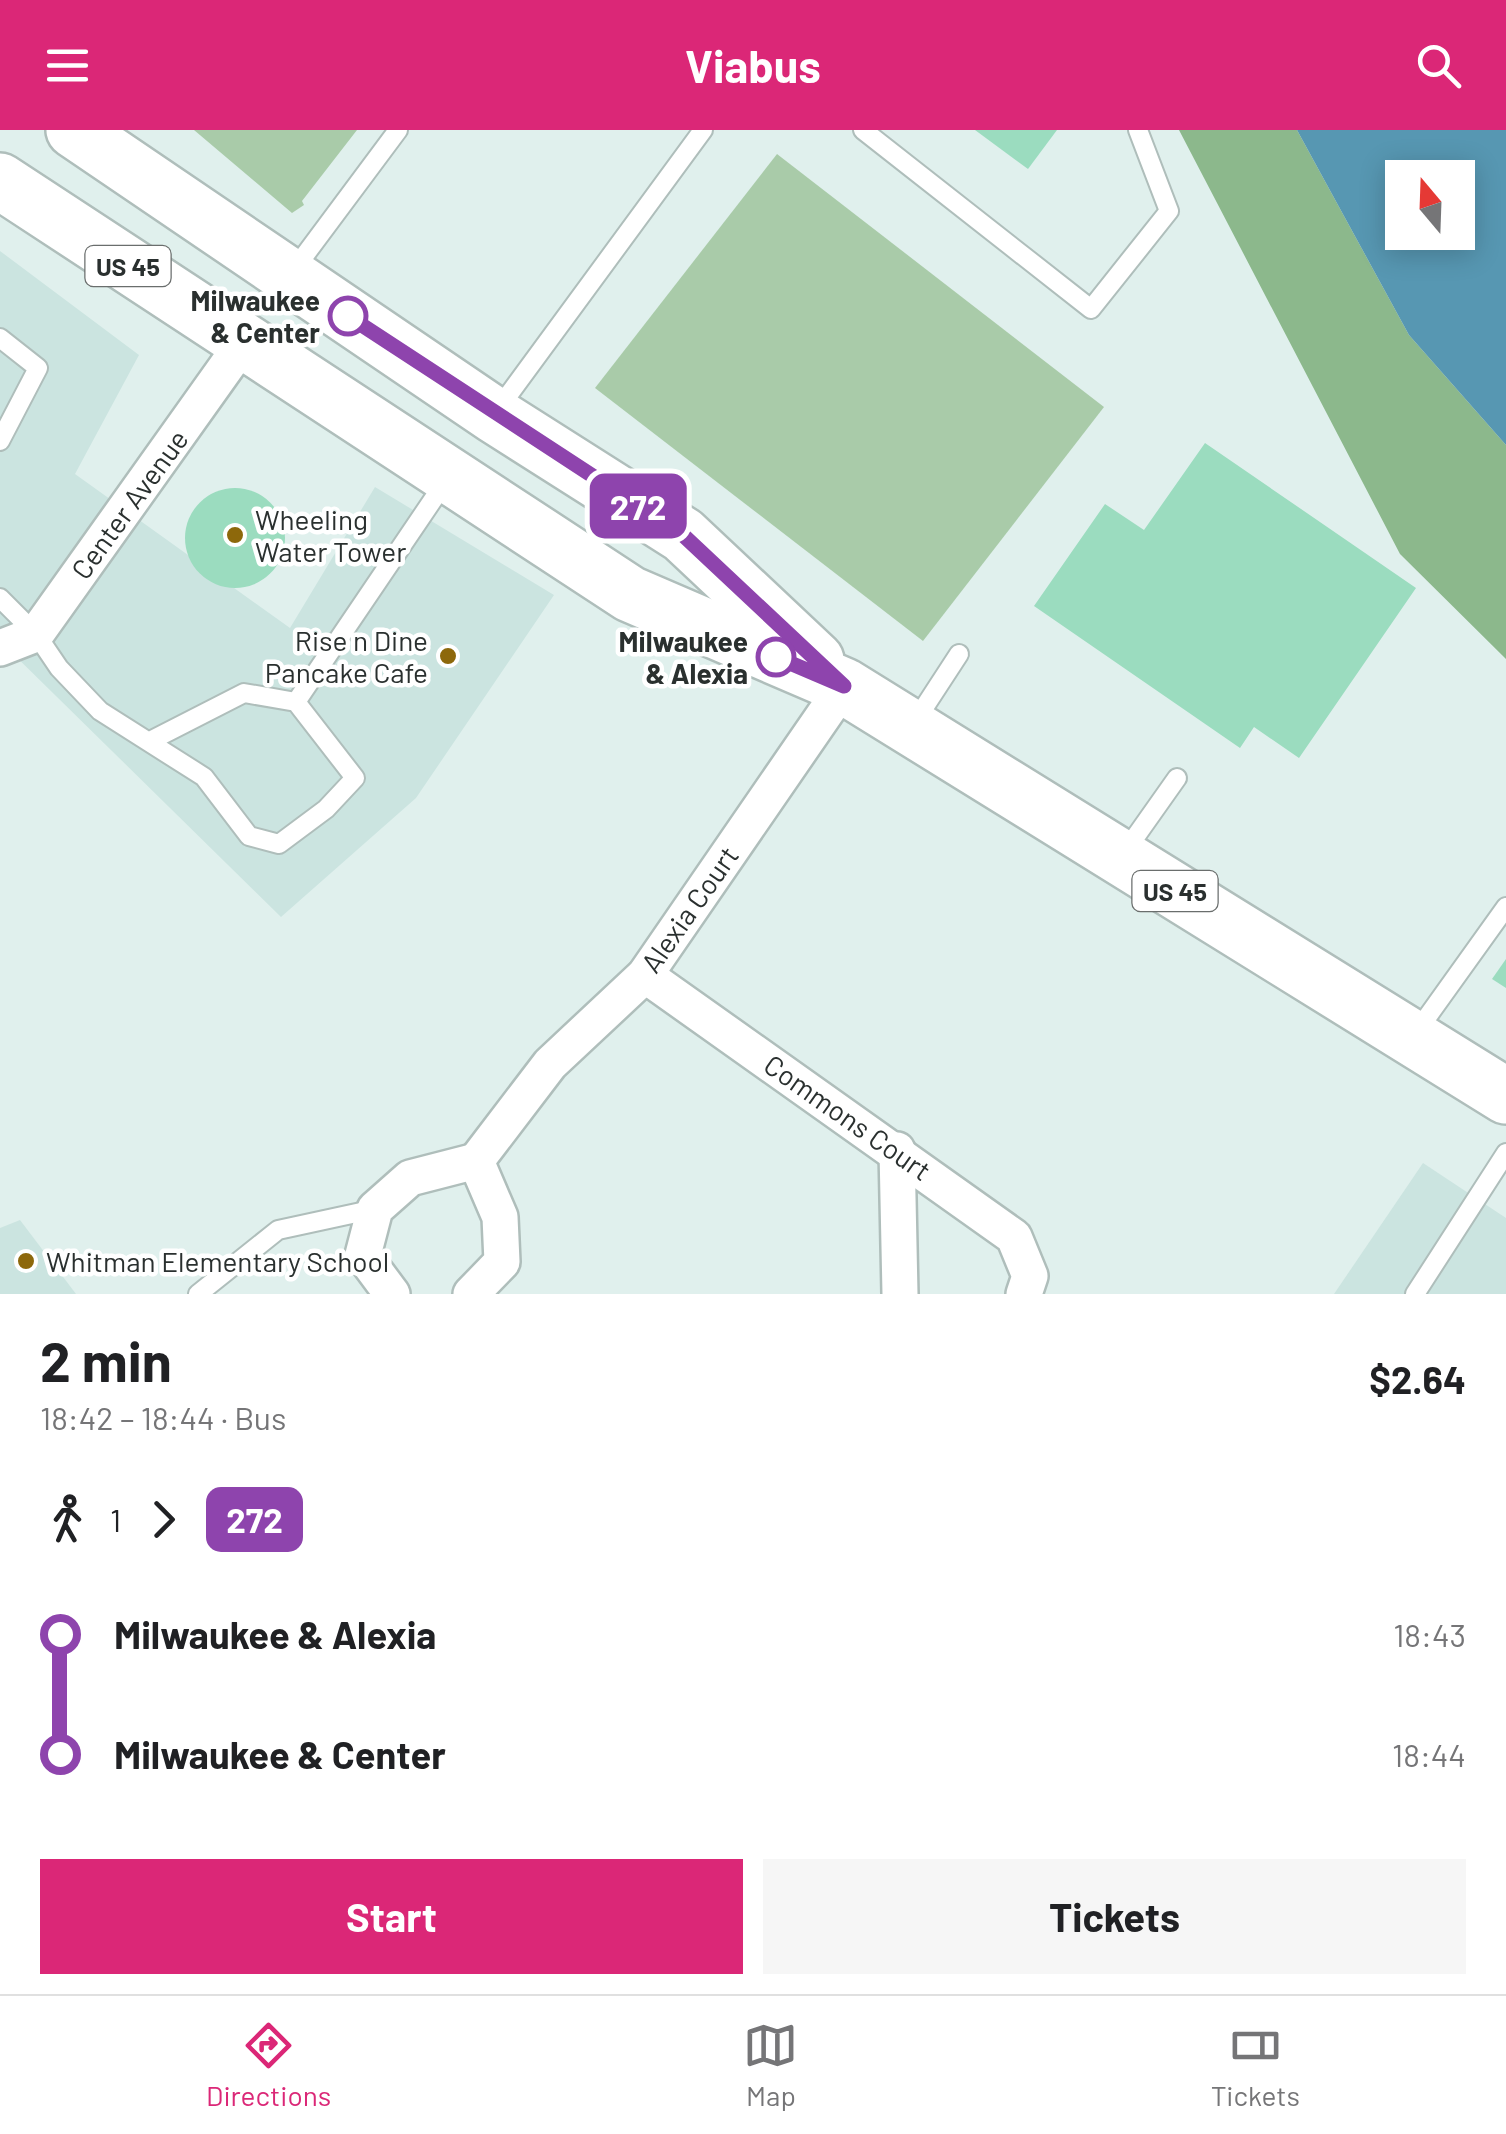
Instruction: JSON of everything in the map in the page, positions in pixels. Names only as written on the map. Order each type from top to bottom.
[{"type":"main road","name":"US 45","points":[[97,136],[290,276],[494,415],[683,535],[844,686]]},
{"type":"main road","name":"US 45","points":[[0,180],[630,594],[844,686],[1506,1096]]},
{"type":"street","name":"Center Avenue","points":[[36,634],[244,342]]},
{"type":"street","points":[[0,648],[36,634]]},
{"type":"street","name":"Alexia Court","points":[[476,1162],[550,1064],[645,976],[844,686]]},
{"type":"street","name":"Commons Court","points":[[645,976],[1014,1237],[1027,1285]]},
{"type":"street","points":[[896,1150],[900,1294]]},
{"type":"street","points":[[392,1294],[362,1255],[375,1209],[410,1178],[476,1162],[500,1217],[502,1262],[470,1294]]},
{"type":"lane","points":[[290,276],[398,130]]},
{"type":"lane","points":[[494,415],[703,130]]},
{"type":"lane","points":[[863,130],[1091,308],[1169,211],[1138,130]]},
{"type":"lane","points":[[0,338],[38,368],[0,442]]},
{"type":"lane","points":[[296,702],[451,474]]},
{"type":"lane","points":[[0,598],[100,710],[204,776],[249,836],[279,844],[326,809],[355,778],[296,702],[244,694],[150,740]]},
{"type":"lane","points":[[911,728],[960,654]]},
{"type":"lane","points":[[1121,858],[1178,778]]},
{"type":"lane","points":[[1412,1038],[1506,908]]},
{"type":"lane","points":[[1414,1294],[1506,1153]]},
{"type":"lane","points":[[198,1294],[278,1230],[375,1209]]},
{"type":"shaded area","points":[[0,251],[139,355],[75,474],[290,628],[375,487],[554,595],[416,798],[281,917],[0,641]]},
{"type":"shaded area","points":[[1423,1163],[1506,1218],[1506,1294],[1334,1294]]},
{"type":"shaded area","name":"Whitman Elementary School","points":[[20,1220],[76,1294],[0,1294],[0,1228]]},
{"type":"green space","points":[[194,130],[357,130],[302,201],[304,205],[292,213]]},
{"type":"green space","points":[[1179,130],[1297,130],[1409,335],[1506,445],[1506,659],[1400,554]]},
{"type":"green space","points":[[777,154],[1104,407],[923,641],[595,388]]},
{"type":"water","points":[[1297,130],[1506,130],[1506,445],[1409,335]]},
{"type":"building","points":[[975,130],[1057,130],[1028,169]]},
{"type":"building","points":[[1205,443],[1416,588],[1299,758],[1254,727],[1240,748],[1034,606],[1105,504],[1144,530]]},
{"type":"building","name":"Wheeling Water Tower","points":[[235,488],[254,492],[270,503],[281,519],[285,538],[281,557],[270,573],[254,584],[235,588],[216,584],[200,573],[189,557],[185,538],[189,519],[200,503],[216,492]]},
{"type":"building","points":[[1506,959],[1506,988],[1492,979]]},
{"type":"bus line","name":"272","points":[[348,316],[683,535],[844,686],[776,657]]},
{"type":"place","name":"Milwaukee & Center","points":[[348,316]]},
{"type":"place","name":"Wheeling Water Tower","points":[[235,535]]},
{"type":"place","name":"Rise n Dine Pancake Cafe","points":[[448,656]]},
{"type":"place","name":"Milwaukee & Alexia","points":[[776,657]]},
{"type":"place","name":"Whitman Elementary School","points":[[26,1261]]}]
